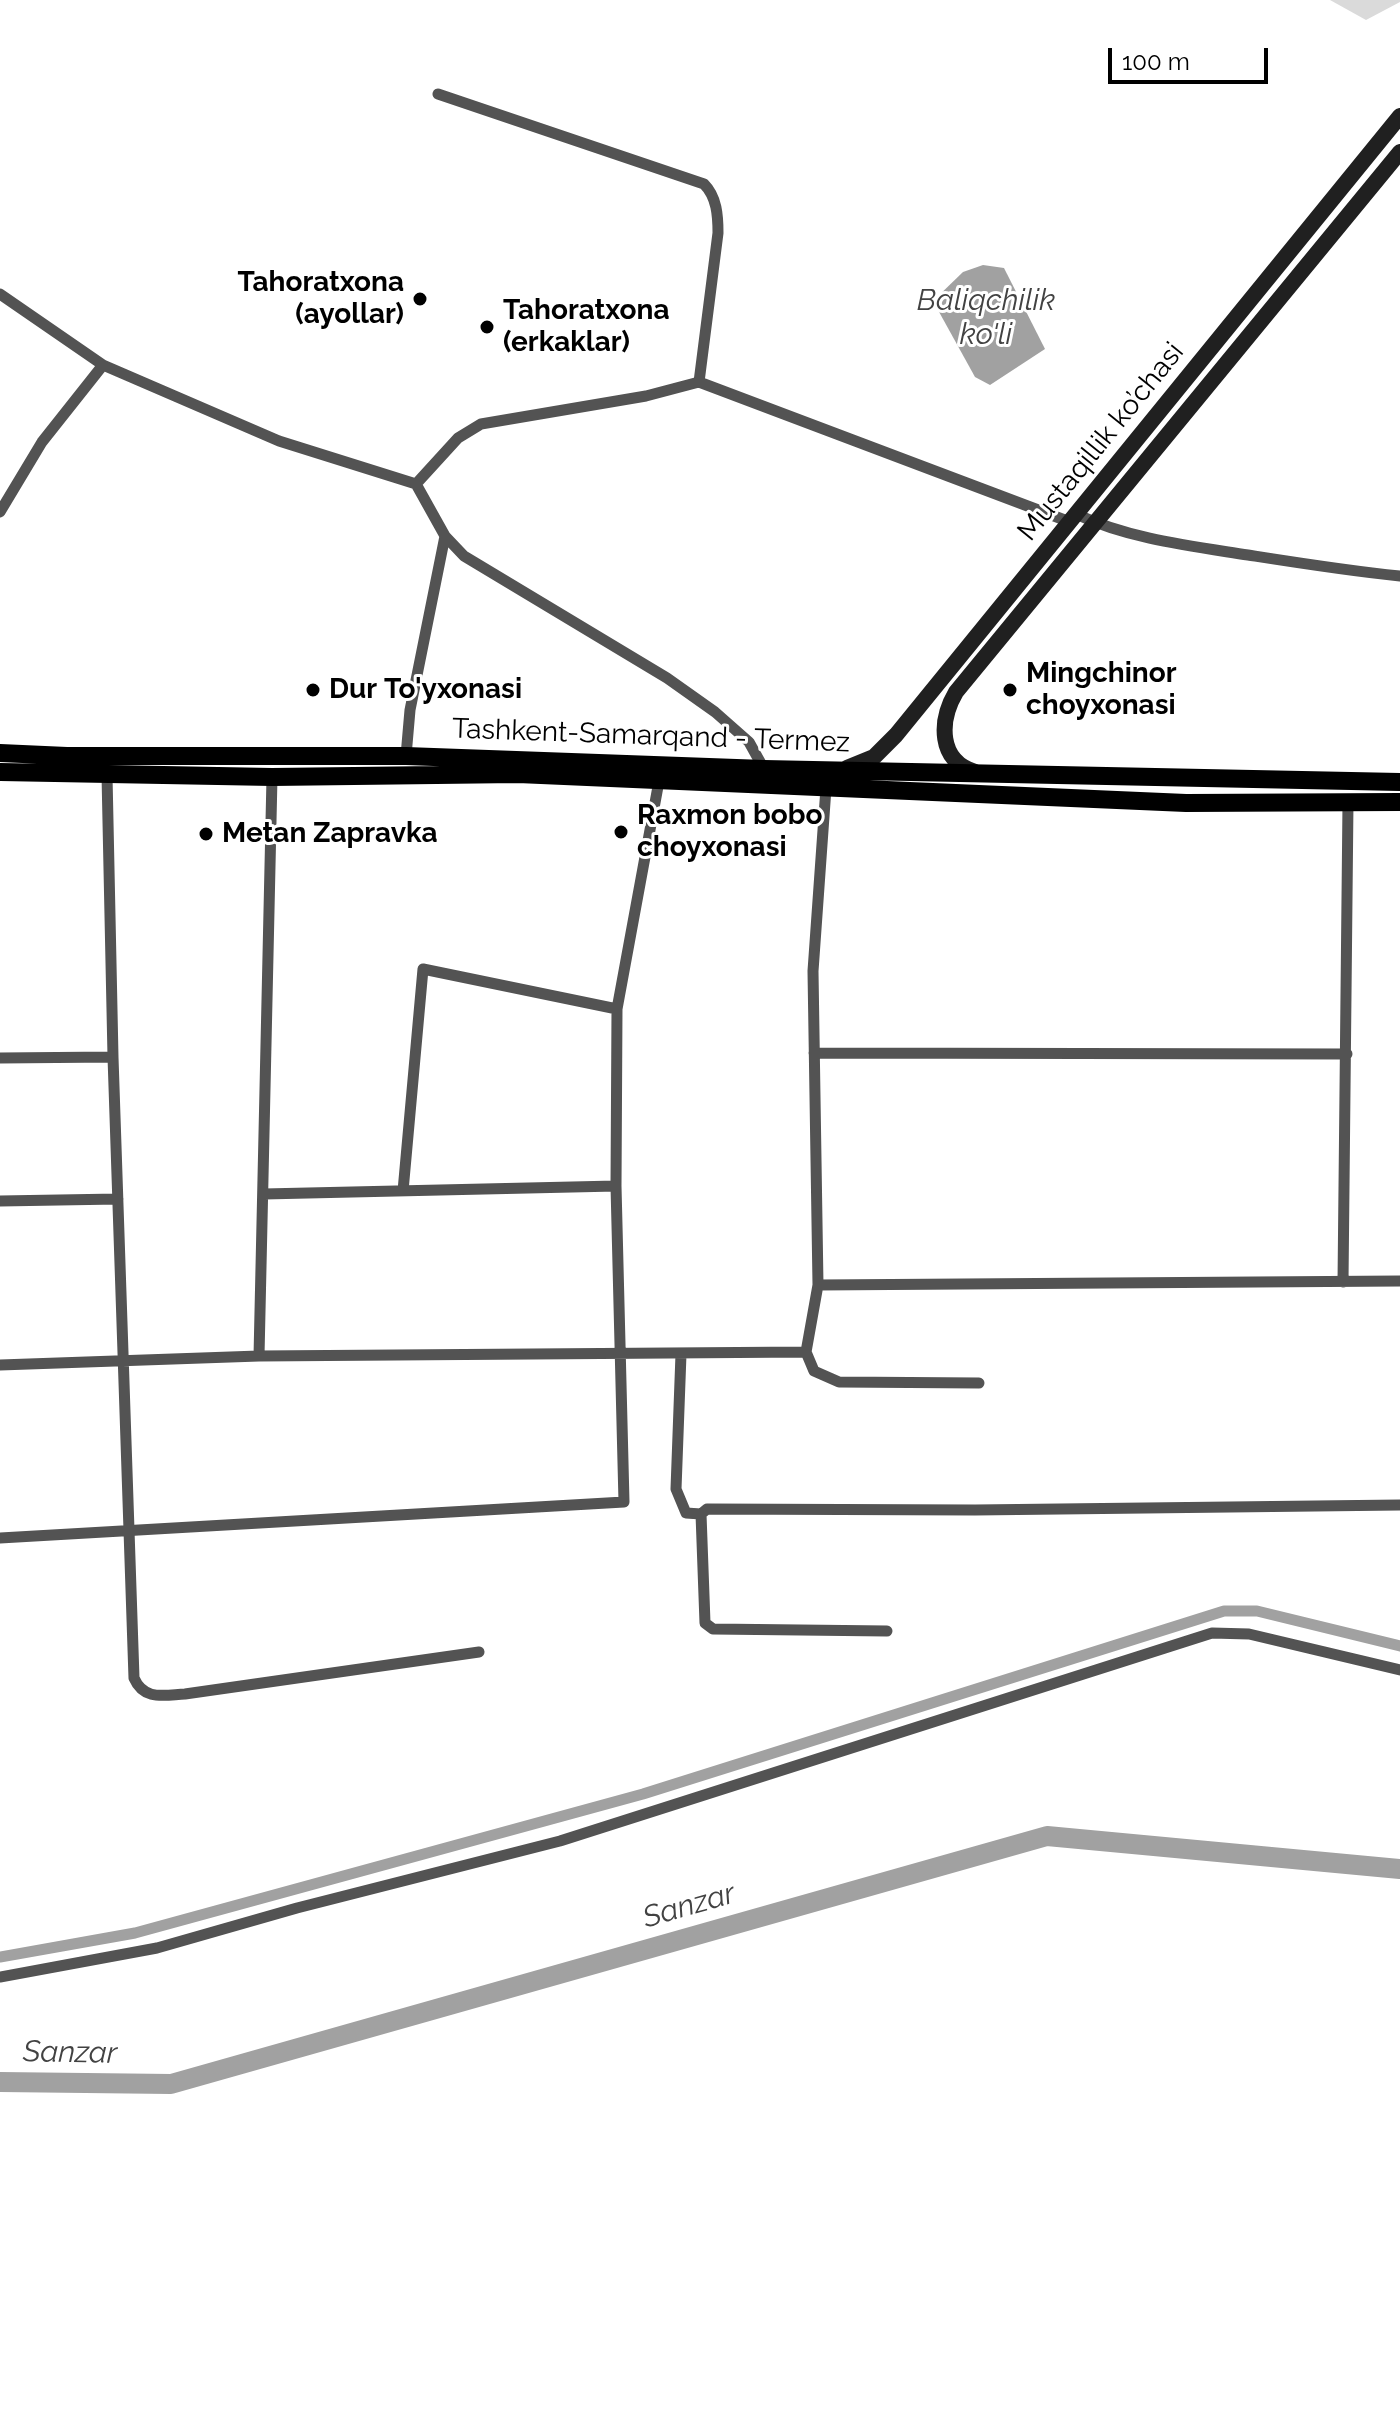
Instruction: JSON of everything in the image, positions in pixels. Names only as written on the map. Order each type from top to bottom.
[{"type":"highway","name":"Tashkent-Samarqand - Termez","points":[[0,753],[406,756],[764,769],[824,779],[1186,803],[1400,802]]},
{"type":"highway","name":"Tashkent-Samarqand - Termez","points":[[0,772],[272,777],[518,774],[659,781],[984,774],[1400,782]]},
{"type":"highway","points":[[1298,802],[1303,796],[1301,782]]},
{"type":"main road","name":"Mustaqillik ko’chasi","points":[[824,779],[844,768],[864,763],[889,743],[1400,116]]},
{"type":"main road","name":"Mustaqillik ko’chasi","points":[[984,774],[961,767],[951,756],[943,733],[948,704],[964,680],[1400,152]]},
{"type":"street","points":[[438,94],[704,184],[712,192],[718,215],[718,233],[699,382]]},
{"type":"street","points":[[0,294],[103,365],[279,441],[416,484],[445,536],[464,556],[667,678],[715,712],[749,742],[764,769]]},
{"type":"street","points":[[0,512],[42,442],[103,365]]},
{"type":"street","points":[[416,484],[458,438],[481,424],[646,396],[699,382],[1073,518],[1195,547],[1400,576]]},
{"type":"street","points":[[406,756],[410,710],[445,536]]},
{"type":"street","points":[[107,775],[113,1057],[134,1678],[139,1688],[149,1696],[185,1694],[479,1652]]},
{"type":"street","points":[[259,1356],[272,777]]},
{"type":"street","points":[[824,779],[813,971],[818,1285],[806,1352],[814,1371],[839,1382],[979,1383]]},
{"type":"street","points":[[0,1538],[624,1502],[616,1186],[617,1009],[659,781]]},
{"type":"street","points":[[1343,1282],[1348,802]]},
{"type":"street","points":[[403,1191],[423,969],[617,1009]]},
{"type":"street","points":[[814,1053],[1347,1054]]},
{"type":"street","points":[[0,1058],[113,1057]]},
{"type":"street","points":[[264,1194],[616,1186]]},
{"type":"street","points":[[0,1201],[118,1199]]},
{"type":"street","points":[[818,1285],[1400,1281]]},
{"type":"street","points":[[0,1365],[259,1356],[806,1352]]},
{"type":"street","points":[[681,1354],[676,1489],[686,1513],[701,1514],[707,1509],[975,1510],[1400,1505]]},
{"type":"street","points":[[701,1514],[705,1623],[713,1629],[887,1631]]},
{"type":"street","points":[[0,1977],[157,1948],[297,1908],[560,1841],[1212,1633],[1249,1634],[1400,1670]]},
{"type":"shaded area","points":[[1330,0],[1400,0],[1400,2],[1366,20]]},
{"type":"water","name":"Baliqchilik ko'li","points":[[983,265],[1004,268],[1045,349],[990,385],[975,377],[933,301],[963,272]]},
{"type":"waterway","points":[[0,1957],[135,1933],[643,1794],[1224,1611],[1257,1611],[1400,1646]]},
{"type":"waterway","name":"Sanzar","points":[[0,2082],[171,2084],[1047,1836],[1400,1869]]},
{"type":"place","name":"Tahoratxona (ayollar)","points":[[420,299]]},
{"type":"place","name":"Tahoratxona (erkaklar)","points":[[487,327]]},
{"type":"place","name":"Dur To'yxonasi","points":[[313,690]]},
{"type":"place","name":"Mingchinor choyxonasi","points":[[1010,690]]},
{"type":"place","name":"Raxmon bobo choyxonasi","points":[[621,832]]},
{"type":"place","name":"Metan Zapravka","points":[[206,834]]}]
